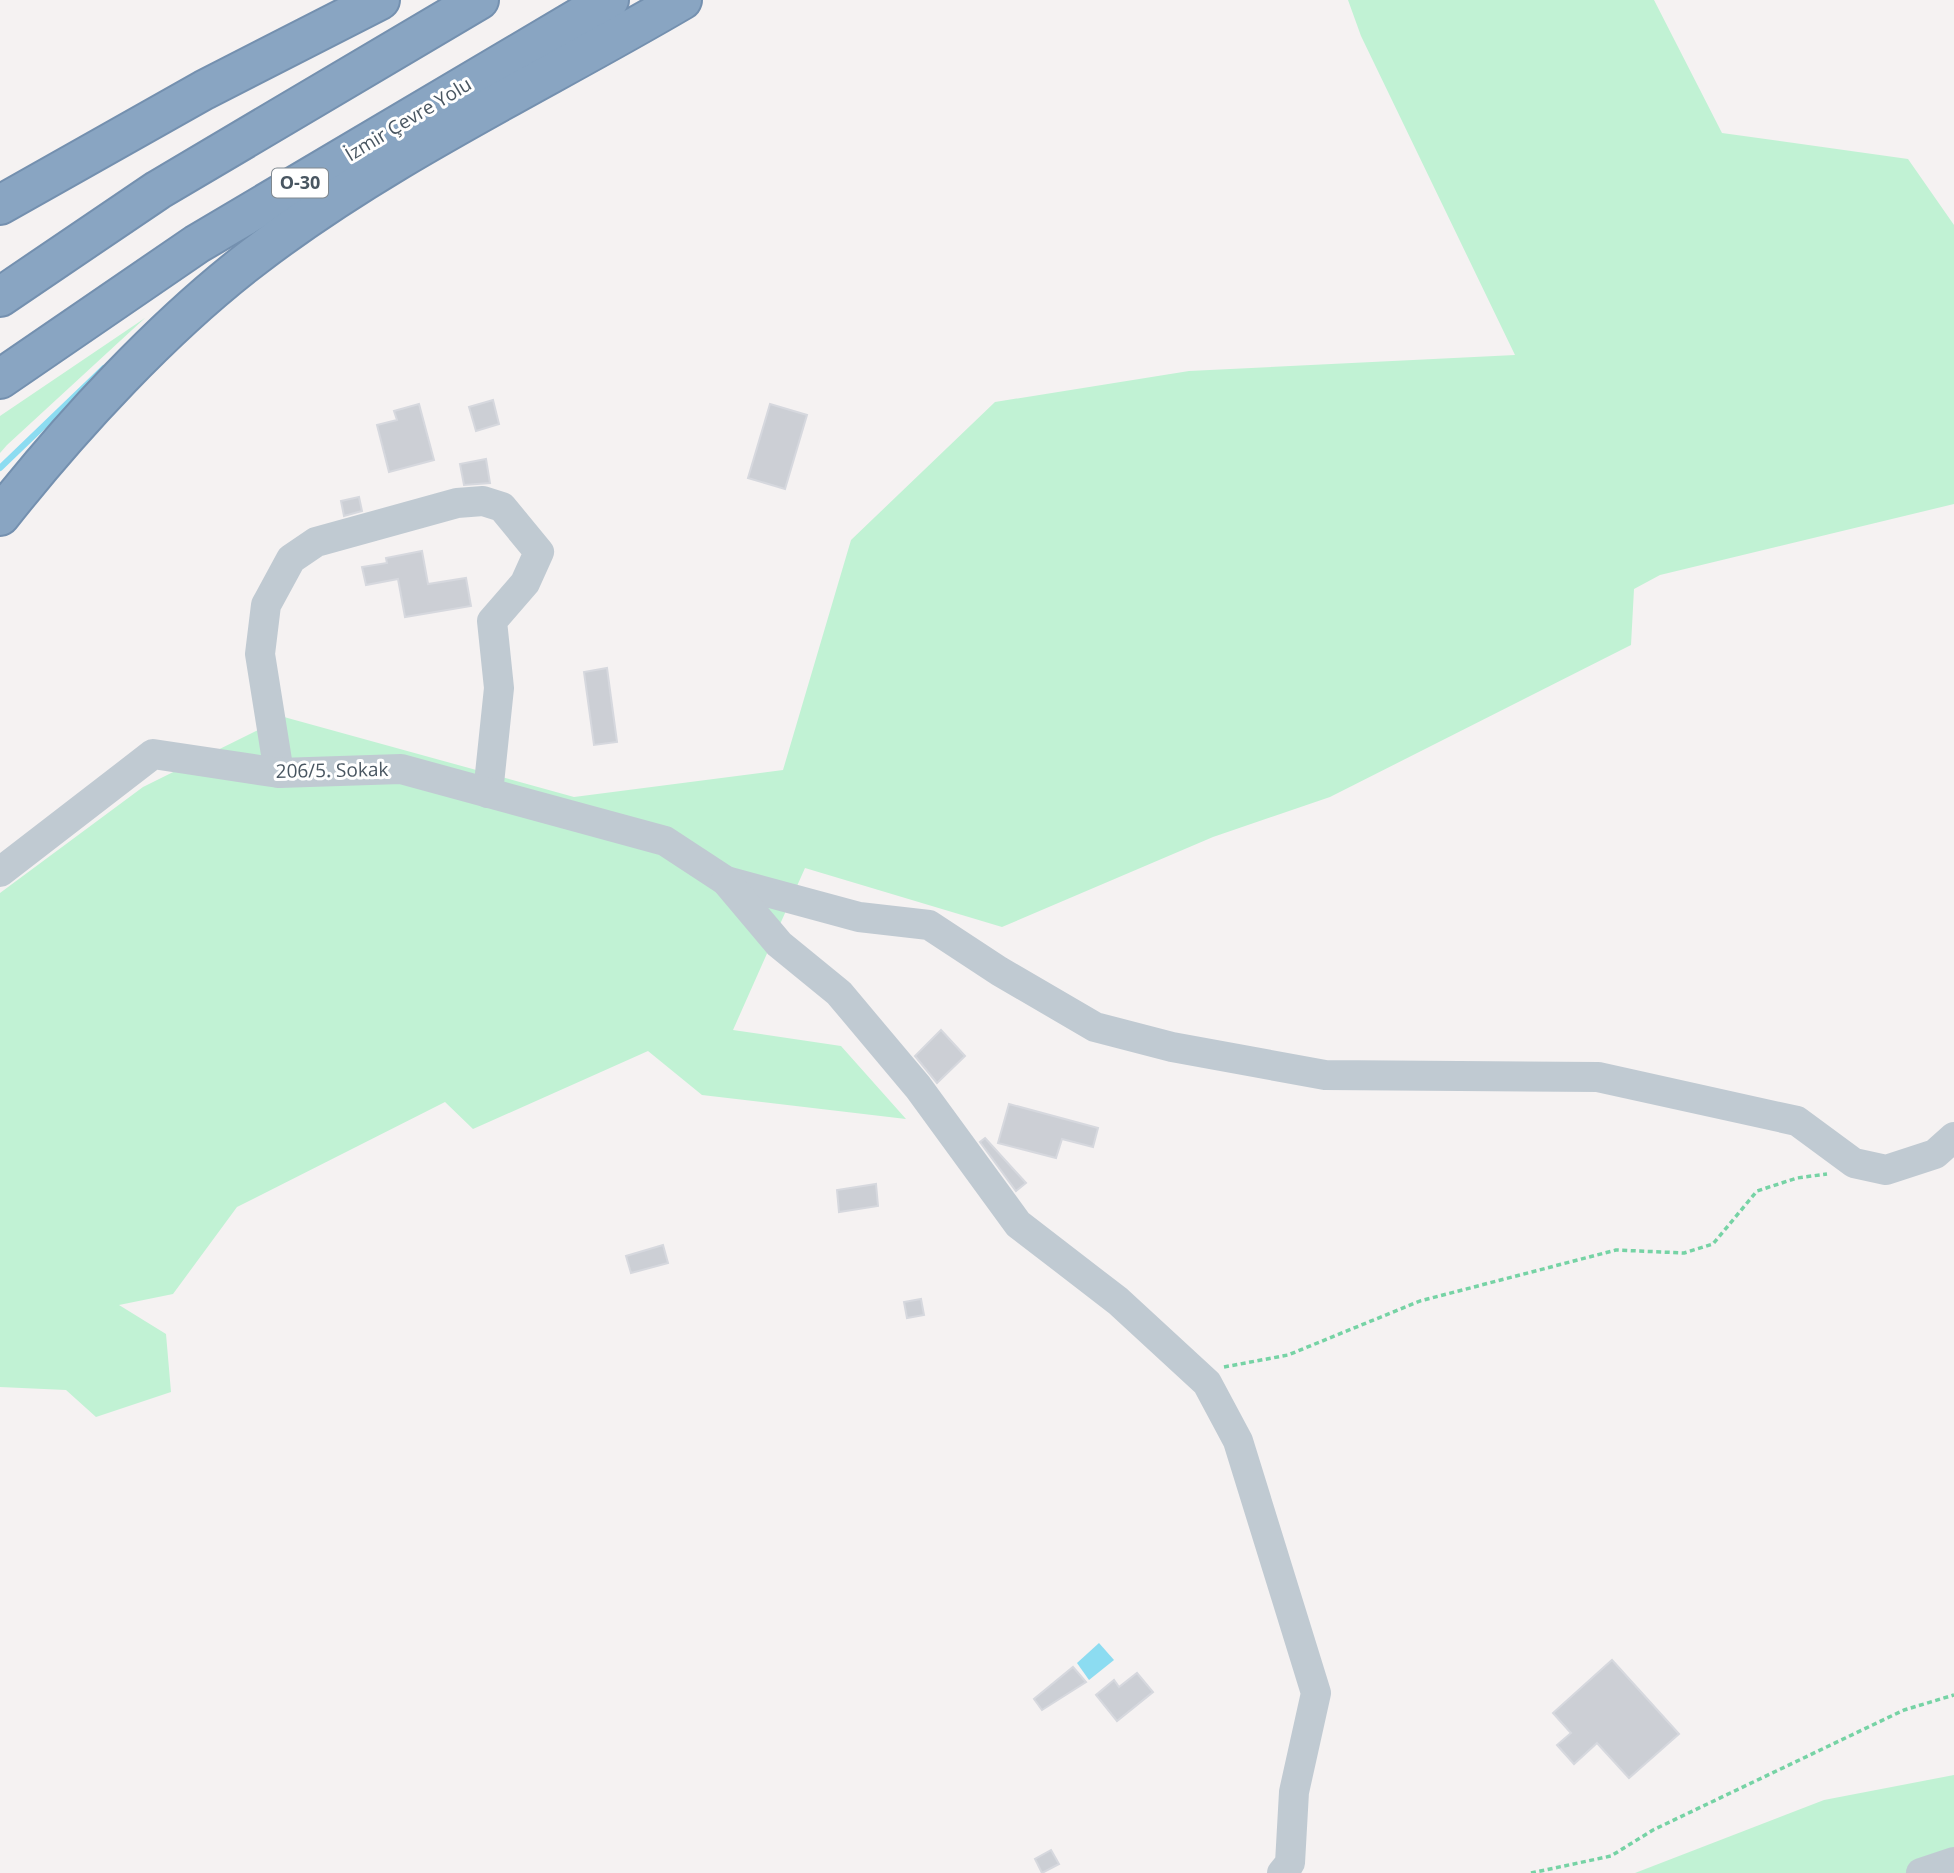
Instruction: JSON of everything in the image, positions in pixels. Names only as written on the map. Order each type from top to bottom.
[{"type":"highway","points":[[0,205],[204,90],[380,0]]},
{"type":"highway","points":[[0,297],[158,190],[479,0]]},
{"type":"highway","name":"İzmir Çevre Yolu","points":[[0,379],[197,244],[608,0]]},
{"type":"highway","points":[[0,516],[120,381],[255,256],[398,160],[682,0]]},
{"type":"street","points":[[279,772],[260,654],[266,605],[291,559],[316,542],[457,503],[483,501],[502,507],[540,551],[525,583],[492,621],[499,688],[488,793]]},
{"type":"street","name":"206/5. Sokak","points":[[0,873],[153,754],[279,772],[401,769],[664,841],[726,881]]},
{"type":"street","points":[[726,881],[859,917],[929,925],[999,971],[1095,1027],[1172,1047],[1325,1075],[1598,1077],[1797,1121],[1854,1163],[1886,1170],[1935,1154],[1954,1136]]},
{"type":"street","points":[[726,881],[779,944],[839,993],[918,1087],[1018,1224],[1118,1301],[1207,1383],[1238,1441],[1316,1693],[1294,1792],[1290,1863],[1282,1873]]},
{"type":"street","points":[[1921,1873],[1954,1862]]},
{"type":"path","points":[[1220,1367],[1288,1355],[1420,1301],[1616,1250],[1684,1253],[1713,1244],[1757,1191],[1797,1178],[1876,1168]]},
{"type":"path","points":[[1531,1873],[1611,1856],[1653,1830],[1904,1710],[1954,1695]]},
{"type":"green space","points":[[1348,0],[1654,0],[1722,133],[1908,159],[1954,225],[1954,504],[1660,575],[1634,589],[1631,645],[1330,797],[1213,837],[1002,927],[805,868],[733,1030],[841,1046],[906,1119],[702,1095],[648,1051],[473,1129],[445,1102],[237,1207],[173,1294],[119,1305],[166,1334],[171,1392],[96,1417],[66,1390],[0,1387],[0,893],[143,787],[284,717],[574,797],[783,770],[851,540],[995,402],[1189,371],[1515,355],[1361,36]]},
{"type":"green space","points":[[145,318],[7,445],[0,453],[0,416]]},
{"type":"green space","points":[[1954,1775],[1954,1873],[1635,1873],[1824,1800]]},
{"type":"water","points":[[1099,1643],[1114,1660],[1089,1680],[1077,1663]]},
{"type":"building","points":[[493,400],[499,424],[476,431],[469,407]]},
{"type":"building","points":[[419,404],[434,460],[389,472],[377,425],[397,420],[394,411]]},
{"type":"building","points":[[770,404],[807,415],[785,489],[748,478]]},
{"type":"building","points":[[486,459],[490,483],[464,485],[460,464]]},
{"type":"building","points":[[359,497],[362,511],[344,516],[341,501]]},
{"type":"building","points":[[422,551],[428,584],[466,578],[471,606],[405,617],[398,579],[366,585],[362,567],[387,563],[386,558]]},
{"type":"building","points":[[607,668],[617,742],[594,745],[584,672]]},
{"type":"building","points":[[941,1030],[965,1056],[937,1083],[915,1056]]},
{"type":"building","points":[[1009,1104],[1098,1128],[1093,1147],[1062,1139],[1056,1158],[998,1143]]},
{"type":"building","points":[[985,1138],[1026,1183],[1016,1191],[980,1142]]},
{"type":"building","points":[[876,1184],[878,1206],[839,1212],[837,1190]]},
{"type":"building","points":[[663,1245],[668,1263],[631,1273],[626,1256]]},
{"type":"building","points":[[921,1299],[924,1315],[907,1318],[904,1302]]},
{"type":"building","points":[[1612,1660],[1679,1734],[1629,1778],[1597,1743],[1574,1764],[1557,1745],[1571,1733],[1553,1713]]},
{"type":"building","points":[[1073,1667],[1086,1682],[1042,1710],[1034,1699]]},
{"type":"building","points":[[1137,1673],[1153,1692],[1117,1721],[1096,1695],[1114,1680],[1119,1687]]},
{"type":"building","points":[[1051,1850],[1059,1864],[1042,1873],[1035,1859]]},
{"type":"waterway","points":[[0,468],[104,368]]}]
